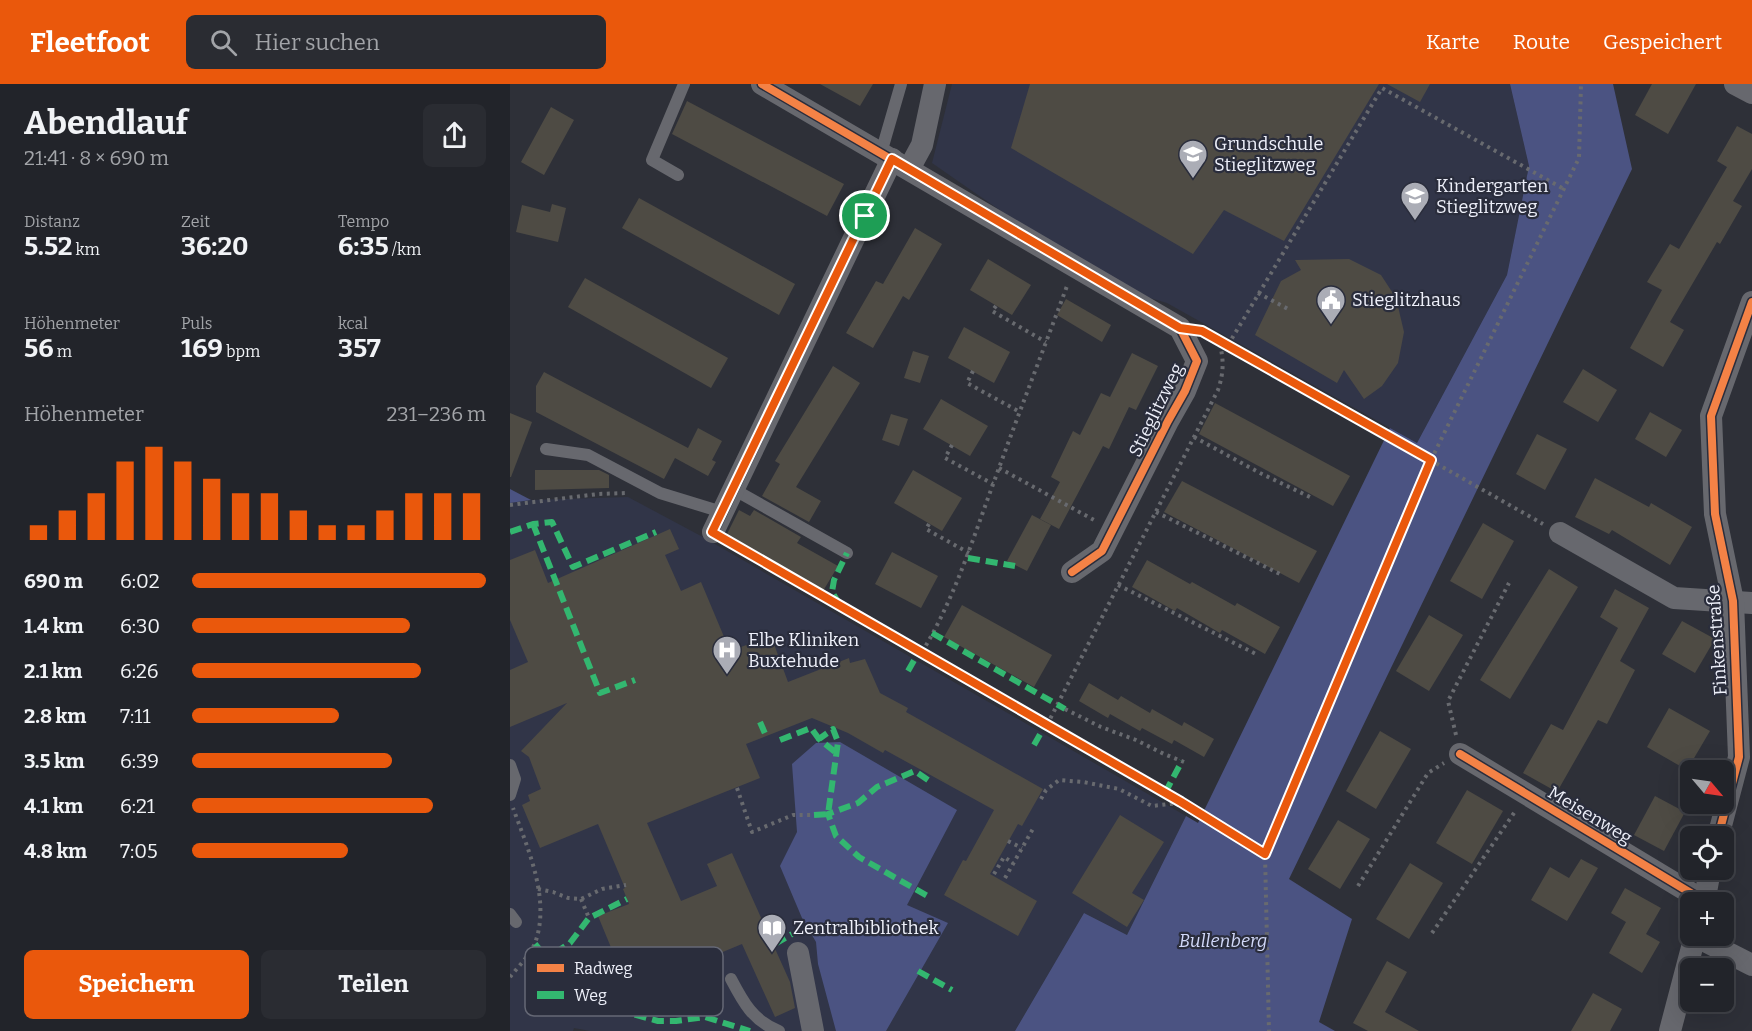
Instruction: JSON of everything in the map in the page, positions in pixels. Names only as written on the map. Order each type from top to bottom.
[{"type":"street","points":[[762,84],[1180,328]]},
{"type":"street","points":[[717,522],[894,160],[922,145],[935,84]]},
{"type":"street","points":[[1736,84],[1752,93]]},
{"type":"street","name":"Finkenstraße","points":[[1722,826],[1746,761],[1742,602],[1715,514],[1711,416],[1752,303]]},
{"type":"street","name":"Stieglitzweg","points":[[1072,572],[1102,551],[1185,392],[1197,361],[1180,328]]},
{"type":"street","name":"Finkenstraße","points":[[1560,533],[1674,598],[1742,602]]},
{"type":"street","name":"Meisenweg","points":[[1460,753],[1688,892]]},
{"type":"street","points":[[1670,1031],[1692,946]]},
{"type":"street","points":[[1715,946],[1752,965]]},
{"type":"street","points":[[798,953],[813,1031]]},
{"type":"lane","points":[[678,174],[652,160],[684,84]]},
{"type":"lane","points":[[894,160],[901,84]]},
{"type":"lane","points":[[546,449],[588,455],[717,522]]},
{"type":"lane","points":[[733,489],[848,553]]},
{"type":"lane","points":[[510,765],[515,779],[511,801]]},
{"type":"lane","points":[[731,979],[746,1008],[767,1027],[779,1031]]},
{"type":"path","points":[[1269,1031],[1265,854],[1431,460],[1580,158],[1581,84]]},
{"type":"path","points":[[1228,345],[1381,86],[1564,189]]},
{"type":"path","points":[[922,652],[951,598],[969,553],[1075,266]]},
{"type":"path","points":[[1258,293],[1288,309]]},
{"type":"path","points":[[996,306],[992,311],[1046,342]]},
{"type":"path","points":[[1180,328],[1202,331],[1219,340],[1560,533]]},
{"type":"path","points":[[1047,725],[1218,390],[1223,373],[1223,356],[1219,340]]},
{"type":"path","points":[[973,371],[968,383],[1020,412]]},
{"type":"path","points":[[1194,437],[1312,498]]},
{"type":"path","points":[[952,445],[945,458],[993,484]]},
{"type":"path","points":[[999,468],[1113,531]]},
{"type":"path","points":[[510,505],[598,494],[632,493]]},
{"type":"path","points":[[1156,513],[1280,574]]},
{"type":"path","points":[[717,522],[922,652],[1181,802],[1265,854]]},
{"type":"path","points":[[929,524],[926,529],[969,553]]},
{"type":"path","points":[[1358,886],[1428,773],[1460,753],[1448,701],[1509,583]]},
{"type":"path","points":[[1119,585],[1258,655]]},
{"type":"path","points":[[1065,709],[1101,728],[1136,740],[1184,762]]},
{"type":"path","points":[[1041,799],[1046,790],[1059,780],[1119,789],[1152,806],[1181,802]]},
{"type":"path","points":[[737,788],[752,832],[793,815],[814,815]]},
{"type":"path","points":[[1432,933],[1527,794]]},
{"type":"path","points":[[511,801],[529,853],[542,904],[533,947]]},
{"type":"path","points":[[1005,878],[1034,827]]},
{"type":"path","points":[[1008,841],[1022,848]]},
{"type":"path","points":[[994,874],[1004,857],[1013,863]]},
{"type":"path","points":[[538,889],[568,898],[581,899],[602,889],[626,885]]},
{"type":"path","points":[[581,899],[589,918]]},
{"type":"path","points":[[510,977],[525,957]]},
{"type":"shaded area","points":[[952,84],[1510,84],[1529,166],[1507,275],[1417,443],[1167,303],[1109,286],[932,163]]},
{"type":"shaded area","name":"Elbe Kliniken Buxtehude","points":[[628,497],[701,536],[1186,816],[1127,935],[1084,913],[1015,1031],[590,1031],[574,1028],[573,1031],[510,1031],[510,503],[531,500]]},
{"type":"green space","name":"Bullenberg","points":[[1510,84],[1613,84],[1632,169],[1289,879],[1352,919],[1319,1022],[1335,1031],[1015,1031],[1084,913],[1127,935],[1186,816],[1198,823],[1390,428],[1417,443],[1507,275],[1529,166]]},
{"type":"green space","points":[[510,489],[531,500],[510,503]]},
{"type":"green space","points":[[840,742],[957,810],[907,905],[948,923],[886,1031],[836,1031],[818,964],[816,942],[802,918],[780,866],[797,832],[792,764],[816,743]]},
{"type":"building","points":[[820,84],[873,84],[860,106]]},
{"type":"building","name":"Grundschule Stieglitzweg","points":[[1030,84],[1379,84],[1284,241],[1224,210],[1193,254],[1011,148]]},
{"type":"building","points":[[1387,84],[1430,84],[1420,102]]},
{"type":"building","points":[[1652,84],[1696,84],[1668,134],[1635,115]]},
{"type":"building","points":[[687,101],[844,184],[827,216],[672,134]]},
{"type":"building","points":[[551,107],[574,120],[544,175],[521,162]]},
{"type":"building","points":[[1737,126],[1752,134],[1752,169],[1733,201],[1742,206],[1720,244],[1717,242],[1670,322],[1684,330],[1663,367],[1630,348],[1662,290],[1647,282],[1670,244],[1679,249],[1727,167],[1717,161]]},
{"type":"building","points":[[639,198],[795,284],[779,315],[622,228]]},
{"type":"building","points":[[552,204],[566,208],[558,242],[516,232],[522,205],[550,212]]},
{"type":"building","points":[[915,228],[942,244],[909,300],[903,296],[873,348],[846,333],[876,281],[883,284]]},
{"type":"building","points":[[988,259],[1031,285],[1012,315],[970,290]]},
{"type":"building","name":"Stieglitzhaus","points":[[1349,259],[1381,275],[1396,298],[1404,332],[1398,363],[1382,386],[1364,399],[1344,370],[1337,383],[1255,335],[1281,281],[1301,270],[1295,260]]},
{"type":"building","points":[[585,278],[728,358],[711,388],[568,307]]},
{"type":"building","points":[[1066,299],[1111,325],[1102,342],[1057,315]]},
{"type":"building","points":[[964,327],[1010,352],[994,383],[948,358]]},
{"type":"building","points":[[913,351],[929,356],[920,383],[904,378]]},
{"type":"building","points":[[1132,353],[1158,366],[1136,410],[1129,407],[1109,449],[1103,446],[1059,529],[1040,519],[1060,482],[1051,477],[1073,431],[1080,435],[1101,393],[1110,397]]},
{"type":"building","points":[[833,366],[860,383],[796,487],[821,501],[809,522],[762,496],[780,464],[775,461]]},
{"type":"building","points":[[1583,369],[1617,390],[1598,422],[1563,402]]},
{"type":"building","points":[[544,372],[688,448],[698,428],[722,441],[712,460],[716,462],[708,476],[675,458],[664,479],[536,412],[536,386]]},
{"type":"building","points":[[941,399],[988,426],[970,456],[923,429]]},
{"type":"building","points":[[1215,403],[1350,476],[1333,506],[1199,434]]},
{"type":"building","points":[[1650,412],[1682,430],[1666,457],[1635,439]]},
{"type":"building","points":[[510,413],[532,422],[511,477],[510,477]]},
{"type":"building","points":[[891,414],[908,419],[899,446],[882,440]]},
{"type":"building","points":[[1537,434],[1567,449],[1545,490],[1516,474]]},
{"type":"building","points":[[535,470],[599,470],[609,475],[609,488],[535,490]]},
{"type":"building","points":[[913,470],[962,498],[942,531],[894,503]]},
{"type":"building","points":[[1595,478],[1649,507],[1651,503],[1692,527],[1670,565],[1612,530],[1609,534],[1575,517]]},
{"type":"building","points":[[1182,481],[1317,551],[1299,583],[1164,512]]},
{"type":"building","points":[[739,510],[750,516],[754,510],[801,537],[797,543],[838,566],[823,591],[726,536]]},
{"type":"building","points":[[1032,515],[1051,525],[1027,571],[1007,561]]},
{"type":"building","points":[[1483,523],[1514,541],[1482,599],[1450,581]]},
{"type":"building","points":[[670,529],[679,549],[665,555],[681,591],[701,582],[730,651],[771,636],[788,682],[849,658],[850,663],[865,659],[880,693],[908,708],[906,712],[1043,789],[1022,826],[1018,824],[990,874],[1037,901],[1018,936],[944,895],[994,810],[885,750],[883,753],[848,733],[812,718],[746,744],[760,778],[647,823],[681,901],[717,886],[707,864],[732,853],[790,982],[795,1008],[775,1017],[742,944],[723,952],[723,947],[611,947],[598,916],[629,904],[623,889],[625,888],[598,824],[540,848],[522,805],[530,801],[528,795],[541,789],[529,757],[521,751],[567,703],[510,727],[510,670],[528,662],[510,620],[510,560],[535,550],[548,583]]},
{"type":"building","points":[[892,552],[938,576],[921,608],[875,584]]},
{"type":"building","points":[[1147,560],[1235,606],[1237,603],[1280,627],[1265,654],[1222,630],[1220,633],[1177,608],[1175,611],[1132,587]]},
{"type":"building","points":[[1549,569],[1578,587],[1510,699],[1480,680]]},
{"type":"building","points":[[1615,589],[1649,608],[1620,661],[1635,670],[1607,724],[1598,720],[1557,792],[1523,773],[1551,724],[1563,730],[1618,628],[1600,617]]},
{"type":"building","points":[[962,605],[1052,655],[1034,687],[944,637]]},
{"type":"building","points":[[1429,615],[1463,635],[1429,691],[1396,671]]},
{"type":"building","points":[[1682,621],[1715,639],[1695,673],[1662,654]]},
{"type":"building","points":[[1089,683],[1118,700],[1121,696],[1150,713],[1152,709],[1182,726],[1184,722],[1214,739],[1204,757],[1174,740],[1172,744],[1142,728],[1140,731],[1110,714],[1108,718],[1079,701]]},
{"type":"building","points":[[1669,708],[1710,731],[1693,760],[1680,760],[1680,766],[1647,747]]},
{"type":"building","points":[[1380,731],[1411,749],[1376,809],[1346,791]]},
{"type":"building","points":[[1467,790],[1503,811],[1472,864],[1436,843]]},
{"type":"building","points":[[1655,796],[1680,809],[1680,814],[1684,814],[1664,851],[1634,835]]},
{"type":"building","points":[[1120,815],[1164,842],[1132,893],[1144,900],[1127,927],[1072,893]]},
{"type":"building","points":[[1338,820],[1370,839],[1340,889],[1308,869]]},
{"type":"building","points":[[1581,859],[1598,868],[1567,921],[1531,900],[1550,867],[1569,878]]},
{"type":"building","points":[[1410,863],[1443,883],[1409,939],[1376,919]]},
{"type":"building","points":[[1625,888],[1661,908],[1646,934],[1660,942],[1642,973],[1609,953],[1626,922],[1611,913]]},
{"type":"building","points":[[1387,961],[1407,972],[1385,1012],[1419,1031],[1368,1031],[1353,1023]]},
{"type":"building","points":[[1593,993],[1622,1009],[1610,1031],[1571,1031]]},
{"type":"marked path","points":[[510,532],[533,524],[552,522],[573,567],[656,532]]},
{"type":"marked path","points":[[533,524],[600,693],[635,680]]},
{"type":"marked path","points":[[840,605],[832,592],[834,580],[847,553]]},
{"type":"marked path","points":[[968,558],[1015,566]]},
{"type":"marked path","points":[[932,633],[1065,709]]},
{"type":"marked path","points":[[908,671],[920,650]]},
{"type":"marked path","points":[[760,722],[767,738]]},
{"type":"marked path","points":[[1034,745],[1046,724]]},
{"type":"marked path","points":[[780,740],[811,728],[819,739]]},
{"type":"marked path","points":[[814,815],[828,814],[838,742],[833,729],[819,739],[835,752]]},
{"type":"marked path","points":[[1165,793],[1182,761]]},
{"type":"marked path","points":[[928,780],[915,771],[877,787],[858,803],[828,814],[836,836],[859,857],[931,898]]},
{"type":"marked path","points":[[564,947],[570,943],[589,918],[627,899]]},
{"type":"marked path","points":[[775,944],[792,934]]},
{"type":"marked path","points":[[918,971],[952,990]]},
{"type":"marked path","points":[[640,1016],[658,1021],[705,1017],[750,1031]]},
{"type":"cycle path","points":[[762,84],[1180,328],[1197,361],[1185,391],[1102,551],[1072,572]]},
{"type":"cycle path","points":[[713,532],[892,159]]},
{"type":"cycle path","points":[[1721,826],[1739,757],[1733,601],[1715,514],[1711,416],[1752,302]]},
{"type":"cycle path","points":[[1460,754],[1689,892]]},
{"type":"place","name":"Grundschule Stieglitzweg","points":[[1193,180]]},
{"type":"place","name":"Kindergarten Stieglitzweg","points":[[1415,222]]},
{"type":"place","name":"Stieglitzhaus","points":[[1331,326]]},
{"type":"place","name":"Elbe Kliniken Buxtehude","points":[[727,676]]},
{"type":"place","name":"Zentralbibliothek","points":[[772,954]]},
{"type":"route","points":[[892,159],[1180,328],[1202,331],[1431,460],[1265,854],[1181,802],[712,532],[865,216],[892,159]]}]
